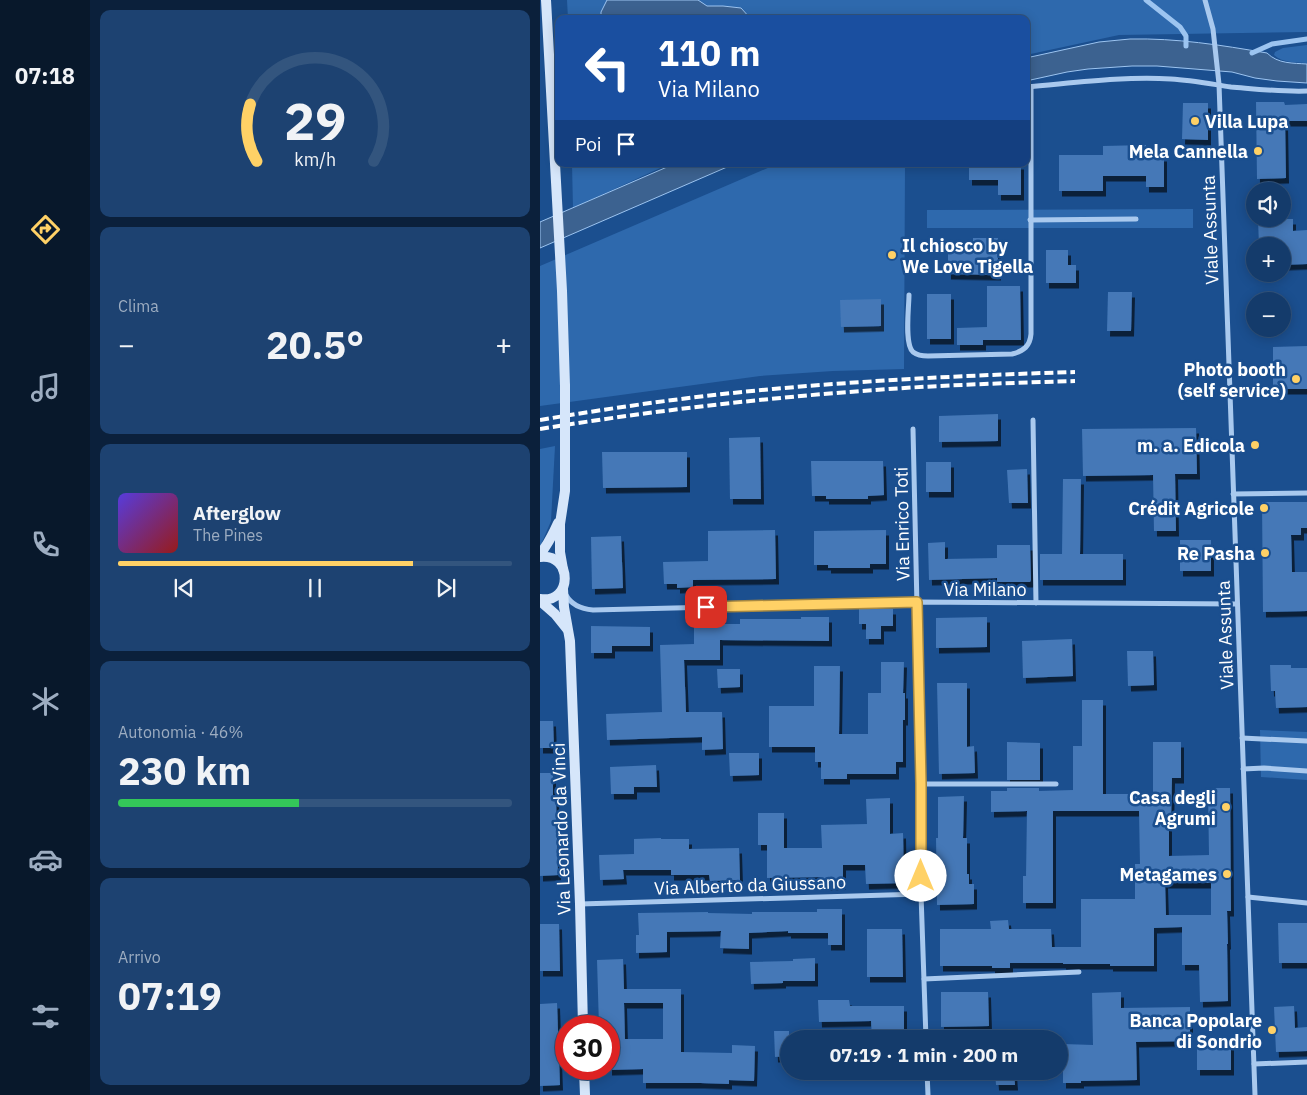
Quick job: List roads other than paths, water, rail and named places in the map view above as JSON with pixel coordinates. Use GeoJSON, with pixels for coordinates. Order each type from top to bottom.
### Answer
{"type":"FeatureCollection","features":[{"type":"Feature","properties":{"kind":"street"},"geometry":{"type":"LineString","coordinates":[[546,0],[555,162]]}},
{"type":"Feature","properties":{"kind":"street","name":"Viale Assunta"},"geometry":{"type":"LineString","coordinates":[[1205,0],[1213,29],[1219,84],[1255,1095]]}},
{"type":"Feature","properties":{"kind":"street"},"geometry":{"type":"LineString","coordinates":[[1030,87],[1070,82],[1171,79],[1292,92],[1307,91]]}},
{"type":"Feature","properties":{"kind":"street"},"geometry":{"type":"LineString","coordinates":[[555,167],[565,386],[566,460],[560,517],[560,552],[563,569]]}},
{"type":"Feature","properties":{"kind":"street"},"geometry":{"type":"LineString","coordinates":[[909,295],[908,343],[912,352],[928,356],[1007,354],[1025,349],[1030,341],[1031,334],[1029,167]]}},
{"type":"Feature","properties":{"kind":"street"},"geometry":{"type":"LineString","coordinates":[[1030,220],[1136,219]]}},
{"type":"Feature","properties":{"kind":"street"},"geometry":{"type":"LineString","coordinates":[[1033,420],[1036,603]]}},
{"type":"Feature","properties":{"kind":"street","name":"Via Enrico Toti"},"geometry":{"type":"LineString","coordinates":[[913,429],[921,784],[921,894],[926,1030]]}},
{"type":"Feature","properties":{"kind":"street"},"geometry":{"type":"LineString","coordinates":[[1234,494],[1307,493]]}},
{"type":"Feature","properties":{"kind":"street"},"geometry":{"type":"LineString","coordinates":[[560,517],[540,556],[556,560],[563,569]]}},
{"type":"Feature","properties":{"kind":"street","name":"Via Leonardo da Vinci"},"geometry":{"type":"LineString","coordinates":[[563,569],[566,578],[563,589],[564,607],[570,641],[583,1015]]}},
{"type":"Feature","properties":{"kind":"street"},"geometry":{"type":"LineString","coordinates":[[540,600],[551,598],[563,589]]}},
{"type":"Feature","properties":{"kind":"street","name":"Via Milano"},"geometry":{"type":"LineString","coordinates":[[563,589],[567,598],[584,610],[917,602],[1237,604]]}},
{"type":"Feature","properties":{"kind":"street"},"geometry":{"type":"LineString","coordinates":[[540,600],[568,630]]}},
{"type":"Feature","properties":{"kind":"street"},"geometry":{"type":"LineString","coordinates":[[1242,738],[1307,741]]}},
{"type":"Feature","properties":{"kind":"street"},"geometry":{"type":"LineString","coordinates":[[1243,769],[1307,770]]}},
{"type":"Feature","properties":{"kind":"street"},"geometry":{"type":"LineString","coordinates":[[921,784],[1056,784]]}},
{"type":"Feature","properties":{"kind":"street","name":"Via Alberto da Giussano"},"geometry":{"type":"LineString","coordinates":[[580,904],[921,894]]}},
{"type":"Feature","properties":{"kind":"street"},"geometry":{"type":"LineString","coordinates":[[1248,897],[1307,903]]}},
{"type":"Feature","properties":{"kind":"street"},"geometry":{"type":"LineString","coordinates":[[924,979],[1078,972]]}},
{"type":"Feature","properties":{"kind":"street"},"geometry":{"type":"LineString","coordinates":[[1254,1064],[1307,1062]]}},
{"type":"Feature","properties":{"kind":"street"},"geometry":{"type":"LineString","coordinates":[[584,1080],[585,1095]]}},
{"type":"Feature","properties":{"kind":"street"},"geometry":{"type":"LineString","coordinates":[[927,1080],[928,1095]]}},
{"type":"Feature","properties":{"kind":"waterway"},"geometry":{"type":"LineString","coordinates":[[1146,0],[1180,27],[1186,36],[1186,46]]}},
{"type":"Feature","properties":{"kind":"waterway"},"geometry":{"type":"LineString","coordinates":[[1252,53],[1272,44],[1307,39]]}},
{"type":"Feature","properties":{"kind":"railway"},"geometry":{"type":"LineString","coordinates":[[540,420],[656,402],[773,389],[924,378],[1075,372]]}},
{"type":"Feature","properties":{"kind":"railway"},"geometry":{"type":"LineString","coordinates":[[540,429],[665,411],[791,397],[925,387],[1075,381]]}},
{"type":"Feature","properties":{"kind":"place","name":"Villa Lupa"},"geometry":{"type":"Point","coordinates":[1195,121]}},
{"type":"Feature","properties":{"kind":"place","name":"Mela Cannella"},"geometry":{"type":"Point","coordinates":[1258,151]}},
{"type":"Feature","properties":{"kind":"place","name":"Il chiosco by We Love Tigella"},"geometry":{"type":"Point","coordinates":[892,255]}},
{"type":"Feature","properties":{"kind":"place","name":"Photo booth (self service)"},"geometry":{"type":"Point","coordinates":[1296,379]}},
{"type":"Feature","properties":{"kind":"place","name":"m. a. Edicola"},"geometry":{"type":"Point","coordinates":[1255,445]}},
{"type":"Feature","properties":{"kind":"place","name":"Crédit Agricole"},"geometry":{"type":"Point","coordinates":[1264,508]}},
{"type":"Feature","properties":{"kind":"place","name":"Re Pasha"},"geometry":{"type":"Point","coordinates":[1265,553]}},
{"type":"Feature","properties":{"kind":"place","name":"Casa degli Agrumi"},"geometry":{"type":"Point","coordinates":[1226,807]}},
{"type":"Feature","properties":{"kind":"place","name":"Metagames"},"geometry":{"type":"Point","coordinates":[1227,874]}},
{"type":"Feature","properties":{"kind":"place","name":"Banca Popolare di Sondrio"},"geometry":{"type":"Point","coordinates":[1272,1030]}}]}
